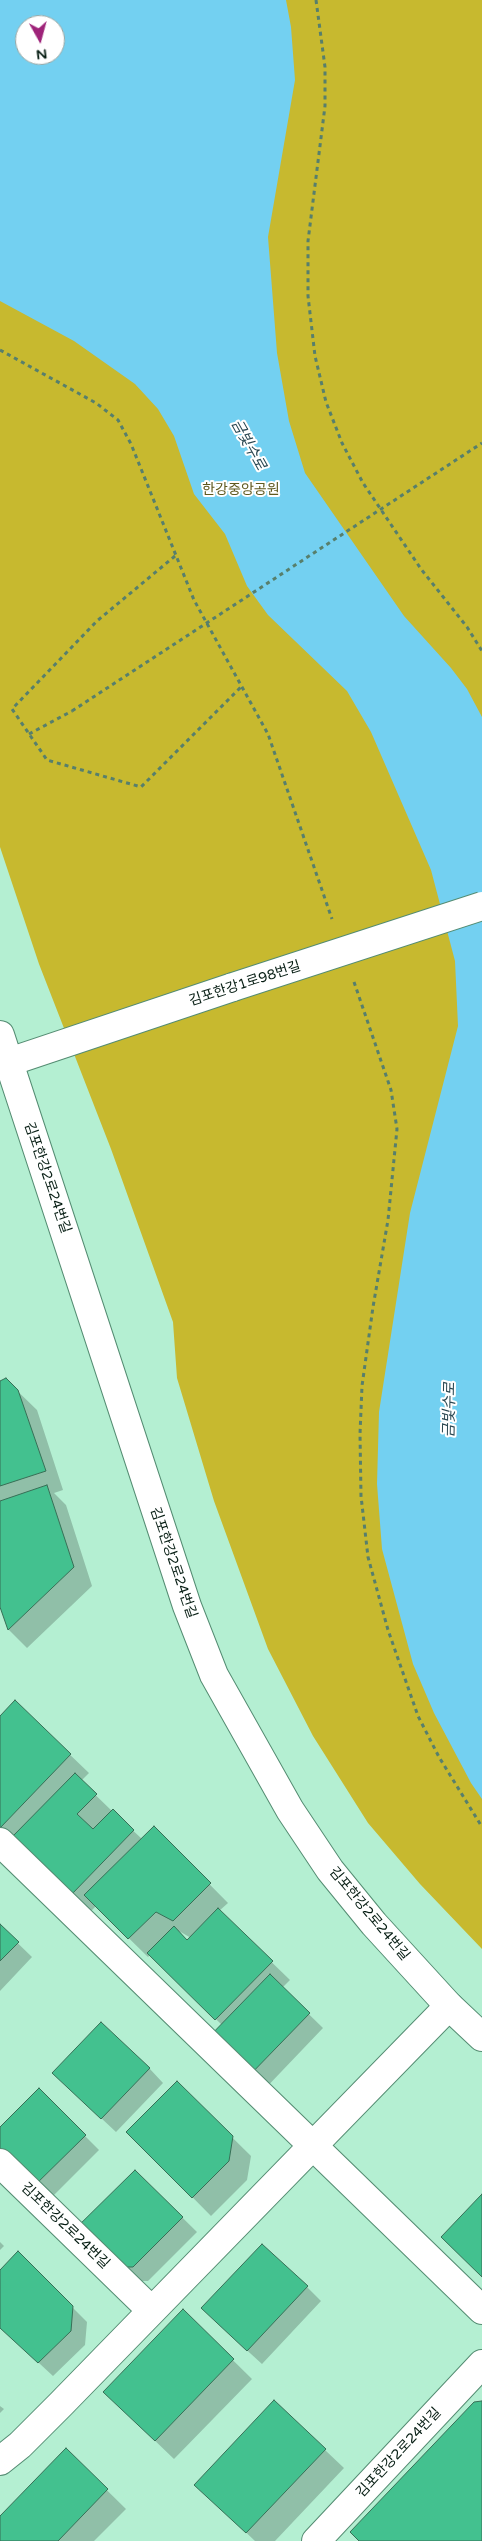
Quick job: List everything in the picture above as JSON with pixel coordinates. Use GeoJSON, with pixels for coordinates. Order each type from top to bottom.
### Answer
{"type":"FeatureCollection","features":[{"type":"Feature","properties":{"kind":"street","name":"김포한강1로98번길"},"geometry":{"type":"LineString","coordinates":[[3,1060],[482,906]]}},
{"type":"Feature","properties":{"kind":"street","name":"김포한강2로24번길"},"geometry":{"type":"LineString","coordinates":[[0,1035],[3,1060],[96,1323],[184,1598],[214,1675],[246,1736],[290,1810],[330,1870],[374,1924],[449,2006],[482,2037]]}},
{"type":"Feature","properties":{"kind":"street"},"geometry":{"type":"LineString","coordinates":[[0,1842],[482,2310]]}},
{"type":"Feature","properties":{"kind":"street"},"geometry":{"type":"LineString","coordinates":[[0,2461],[20,2445],[54,2411],[449,2006]]}},
{"type":"Feature","properties":{"kind":"street","name":"김포한강2로24번길"},"geometry":{"type":"LineString","coordinates":[[0,2163],[151,2310]]}},
{"type":"Feature","properties":{"kind":"street","name":"김포한강2로24번길"},"geometry":{"type":"LineString","coordinates":[[316,2541],[482,2364]]}},
{"type":"Feature","properties":{"kind":"path"},"geometry":{"type":"LineString","coordinates":[[316,0],[325,67],[325,99],[308,241],[308,296],[315,356],[326,402],[342,443],[363,483],[421,569],[467,626],[482,651]]}},
{"type":"Feature","properties":{"kind":"path"},"geometry":{"type":"LineString","coordinates":[[0,350],[80,394],[118,420],[131,444],[194,600],[268,734],[333,920]]}},
{"type":"Feature","properties":{"kind":"path"},"geometry":{"type":"LineString","coordinates":[[29,734],[72,711],[482,443]]}},
{"type":"Feature","properties":{"kind":"path"},"geometry":{"type":"LineString","coordinates":[[175,556],[97,621],[12,709],[48,760],[141,787],[242,686]]}},
{"type":"Feature","properties":{"kind":"path"},"geometry":{"type":"LineString","coordinates":[[352,977],[390,1090],[397,1129],[388,1220],[362,1386],[360,1434],[361,1496],[368,1557],[391,1638],[418,1716],[439,1757],[482,1827]]}},
{"type":"Feature","properties":{"kind":"green space","name":"한강중앙공원"},"geometry":{"type":"Polygon","coordinates":[[[0,0],[482,0],[482,1949],[420,1884],[368,1823],[313,1736],[268,1649],[214,1501],[177,1378],[173,1322],[111,1149],[39,964],[0,847],[0,0]]]}},
{"type":"Feature","properties":{"kind":"water","name":"금빛수로"},"geometry":{"type":"Polygon","coordinates":[[[0,0],[286,0],[291,27],[295,80],[268,237],[277,353],[289,421],[305,473],[404,616],[451,668],[467,689],[482,717],[482,1799],[471,1783],[434,1713],[413,1664],[382,1549],[377,1484],[379,1412],[410,1213],[458,1026],[455,961],[431,870],[371,732],[347,691],[268,615],[247,586],[225,534],[194,494],[174,436],[158,409],[135,384],[74,341],[0,301],[0,0]]]}},
{"type":"Feature","properties":{"kind":"building"},"geometry":{"type":"Polygon","coordinates":[[[6,1378],[18,1390],[46,1471],[0,1486],[0,1381],[6,1378]]]}},
{"type":"Feature","properties":{"kind":"building"},"geometry":{"type":"Polygon","coordinates":[[[47,1485],[74,1567],[8,1630],[0,1607],[0,1501],[47,1485]]]}},
{"type":"Feature","properties":{"kind":"building"},"geometry":{"type":"Polygon","coordinates":[[[15,1700],[71,1754],[0,1828],[0,1716],[15,1700]]]}},
{"type":"Feature","properties":{"kind":"building"},"geometry":{"type":"Polygon","coordinates":[[[75,1773],[97,1794],[77,1814],[93,1829],[113,1809],[134,1830],[71,1895],[12,1837],[75,1773]]]}},
{"type":"Feature","properties":{"kind":"building"},"geometry":{"type":"Polygon","coordinates":[[[154,1826],[211,1883],[173,1921],[156,1912],[128,1939],[84,1895],[154,1826]]]}},
{"type":"Feature","properties":{"kind":"building"},"geometry":{"type":"Polygon","coordinates":[[[218,1908],[273,1961],[215,2020],[147,1953],[174,1926],[187,1940],[218,1908]]]}},
{"type":"Feature","properties":{"kind":"building"},"geometry":{"type":"Polygon","coordinates":[[[0,1924],[19,1942],[0,1961],[0,1924]]]}},
{"type":"Feature","properties":{"kind":"building"},"geometry":{"type":"Polygon","coordinates":[[[270,1974],[310,2013],[245,2080],[205,2041],[270,1974]]]}},
{"type":"Feature","properties":{"kind":"building"},"geometry":{"type":"Polygon","coordinates":[[[101,2022],[150,2068],[101,2119],[52,2073],[101,2022]]]}},
{"type":"Feature","properties":{"kind":"building"},"geometry":{"type":"Polygon","coordinates":[[[177,2081],[233,2136],[229,2161],[192,2198],[126,2132],[177,2081]]]}},
{"type":"Feature","properties":{"kind":"building"},"geometry":{"type":"Polygon","coordinates":[[[39,2088],[86,2135],[30,2190],[0,2160],[0,2127],[39,2088]]]}},
{"type":"Feature","properties":{"kind":"building"},"geometry":{"type":"Polygon","coordinates":[[[135,2170],[183,2217],[133,2267],[103,2267],[70,2234],[135,2170]]]}},
{"type":"Feature","properties":{"kind":"building"},"geometry":{"type":"Polygon","coordinates":[[[482,2194],[482,2277],[441,2237],[482,2194]]]}},
{"type":"Feature","properties":{"kind":"building"},"geometry":{"type":"Polygon","coordinates":[[[262,2244],[308,2286],[247,2351],[201,2308],[262,2244]]]}},
{"type":"Feature","properties":{"kind":"building"},"geometry":{"type":"Polygon","coordinates":[[[18,2251],[73,2306],[71,2331],[38,2363],[0,2328],[0,2270],[18,2251]]]}},
{"type":"Feature","properties":{"kind":"building"},"geometry":{"type":"Polygon","coordinates":[[[183,2309],[234,2359],[155,2441],[103,2392],[183,2309]]]}},
{"type":"Feature","properties":{"kind":"building"},"geometry":{"type":"Polygon","coordinates":[[[274,2400],[326,2449],[246,2533],[194,2485],[274,2400]]]}},
{"type":"Feature","properties":{"kind":"building"},"geometry":{"type":"Polygon","coordinates":[[[482,2401],[482,2541],[359,2541],[350,2532],[474,2402],[482,2401]]]}},
{"type":"Feature","properties":{"kind":"building"},"geometry":{"type":"Polygon","coordinates":[[[66,2448],[108,2489],[58,2541],[0,2541],[0,2516],[66,2448]]]}}]}
